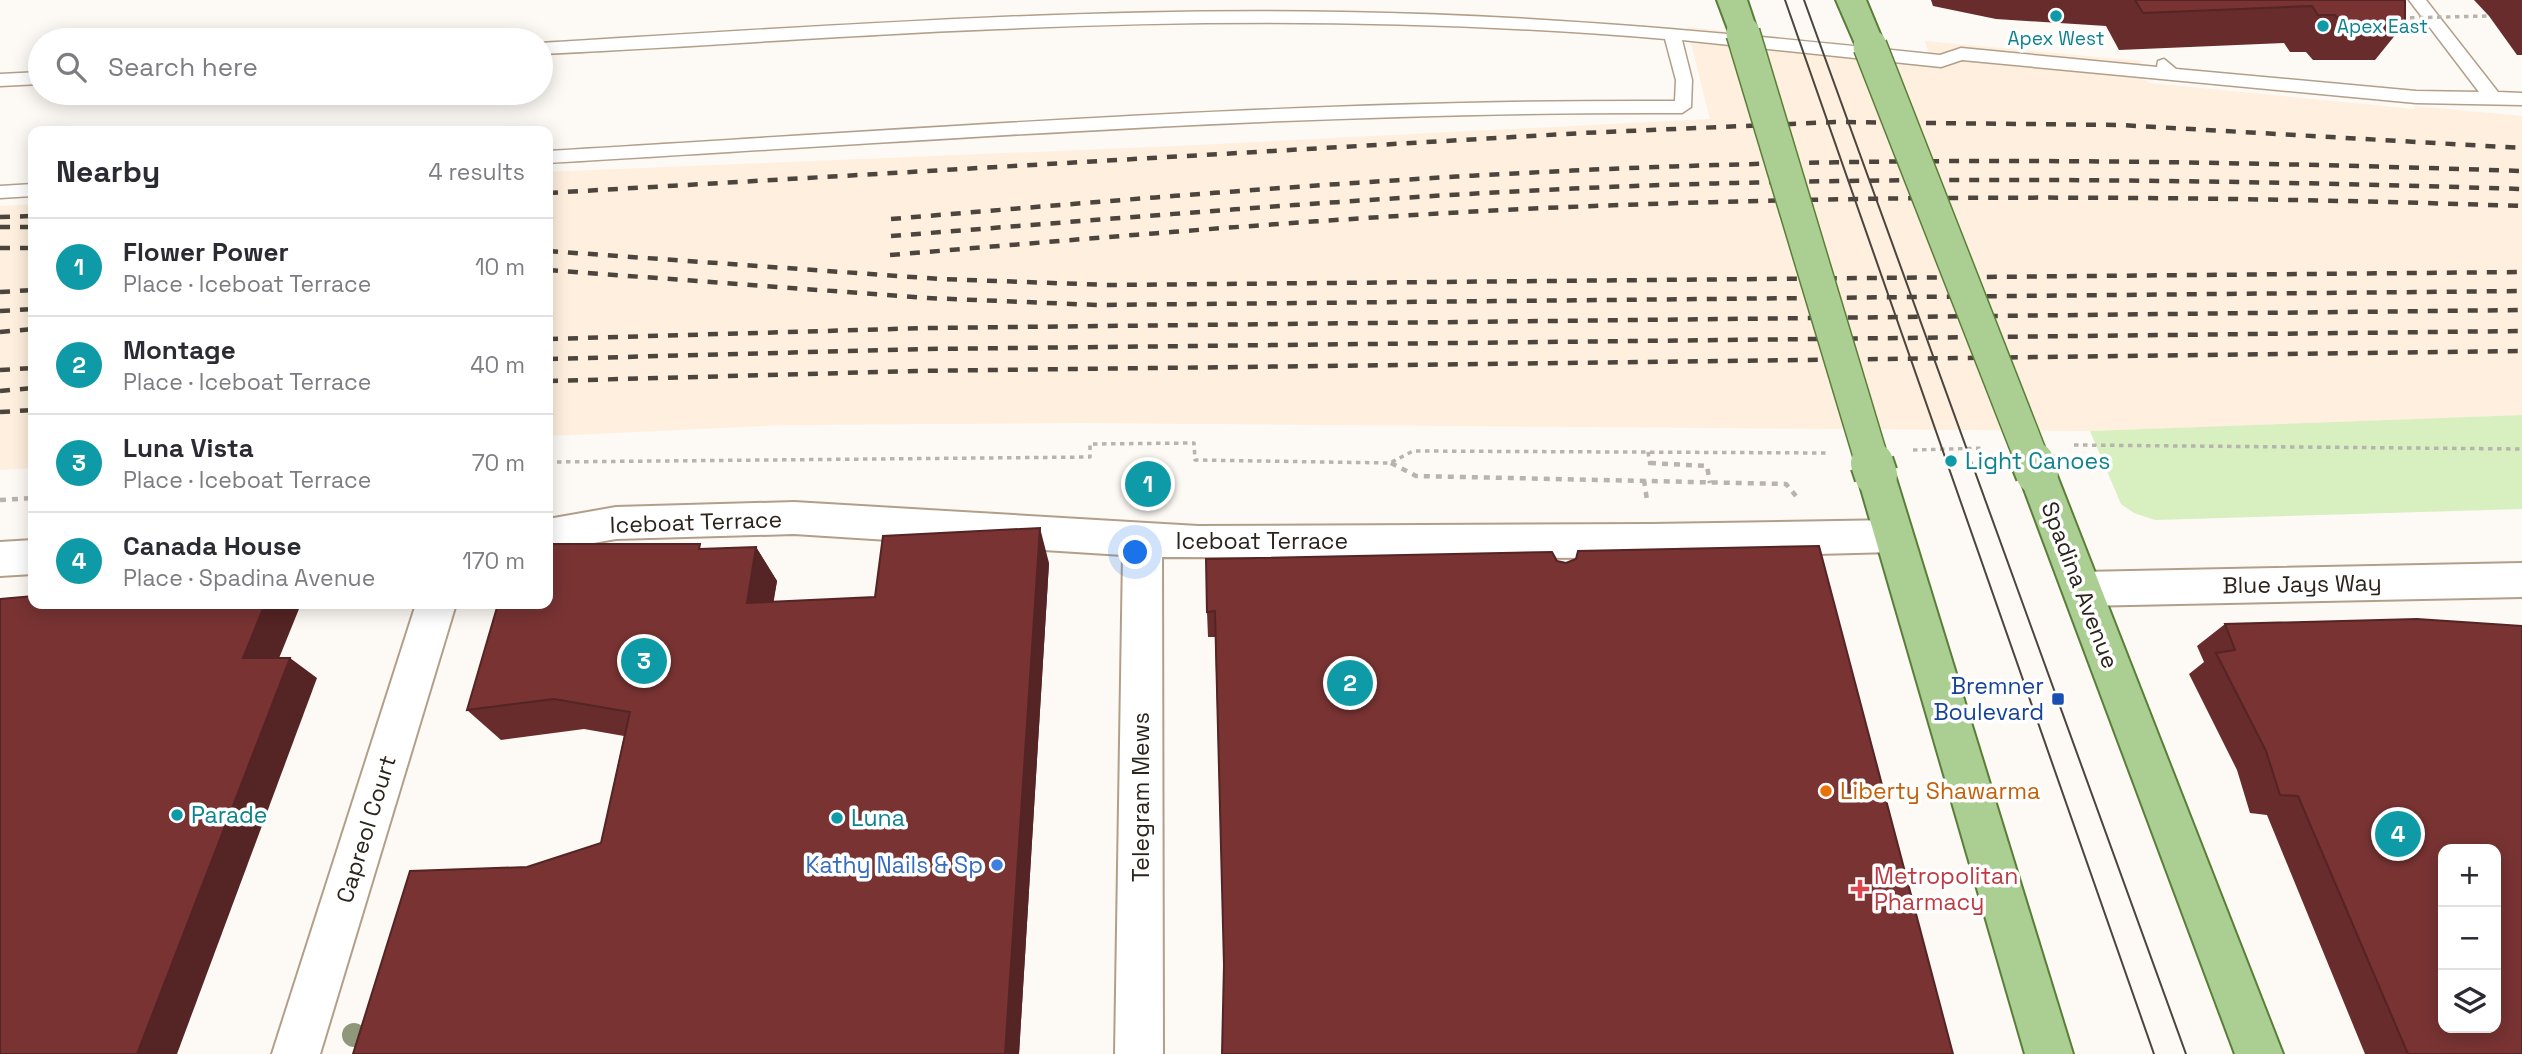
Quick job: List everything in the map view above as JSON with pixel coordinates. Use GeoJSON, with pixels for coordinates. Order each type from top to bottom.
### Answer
{"type":"FeatureCollection","features":[{"type":"Feature","properties":{"kind":"main road"},"geometry":{"type":"LineString","coordinates":[[1732,0],[1888,463],[1894,536],[2049,1054]]}},
{"type":"Feature","properties":{"kind":"main road","name":"Spadina Avenue"},"geometry":{"type":"LineString","coordinates":[[1851,0],[2051,460],[2082,589],[2259,1054]]}},
{"type":"Feature","properties":{"kind":"street","name":"Iceboat Terrace"},"geometry":{"type":"LineString","coordinates":[[553,534],[616,523],[794,517],[1198,542],[1553,554],[1829,535],[1894,536]]}},
{"type":"Feature","properties":{"kind":"street","name":"Telegram Mews"},"geometry":{"type":"LineString","coordinates":[[1139,1054],[1143,539]]}},
{"type":"Feature","properties":{"kind":"street"},"geometry":{"type":"LineString","coordinates":[[0,559],[28,557]]}},
{"type":"Feature","properties":{"kind":"street","name":"Blue Jays Way"},"geometry":{"type":"LineString","coordinates":[[2082,589],[2522,580]]}},
{"type":"Feature","properties":{"kind":"street","name":"Capreol Court"},"geometry":{"type":"LineString","coordinates":[[296,1054],[434,609]]}},
{"type":"Feature","properties":{"kind":"lane"},"geometry":{"type":"LineString","coordinates":[[2417,0],[2493,98]]}},
{"type":"Feature","properties":{"kind":"lane"},"geometry":{"type":"LineString","coordinates":[[553,48],[1059,19],[1456,20],[1672,34],[1941,61],[1961,54],[2167,68],[2416,97],[2522,99]]}},
{"type":"Feature","properties":{"kind":"lane"},"geometry":{"type":"LineString","coordinates":[[553,157],[1310,112],[1502,106],[1682,107],[1686,95],[1684,79],[1672,34]]}},
{"type":"Feature","properties":{"kind":"lane"},"geometry":{"type":"LineString","coordinates":[[0,80],[28,79]]}},
{"type":"Feature","properties":{"kind":"lane"},"geometry":{"type":"LineString","coordinates":[[0,192],[28,190]]}},
{"type":"Feature","properties":{"kind":"path"},"geometry":{"type":"LineString","coordinates":[[2398,18],[2489,16]]}},
{"type":"Feature","properties":{"kind":"path"},"geometry":{"type":"LineString","coordinates":[[553,462],[1090,457],[1090,444],[1194,443],[1195,460],[1390,463],[1416,476],[1786,484],[1829,535]]}},
{"type":"Feature","properties":{"kind":"path"},"geometry":{"type":"LineString","coordinates":[[1888,463],[1997,448]]}},
{"type":"Feature","properties":{"kind":"path"},"geometry":{"type":"LineString","coordinates":[[2051,460],[2522,449]]}},
{"type":"Feature","properties":{"kind":"path"},"geometry":{"type":"LineString","coordinates":[[1390,463],[1413,451],[1833,453]]}},
{"type":"Feature","properties":{"kind":"path"},"geometry":{"type":"LineString","coordinates":[[1648,452],[1650,465],[1707,466],[1710,483]]}},
{"type":"Feature","properties":{"kind":"path"},"geometry":{"type":"LineString","coordinates":[[0,500],[28,498]]}},
{"type":"Feature","properties":{"kind":"shaded area"},"geometry":{"type":"Polygon","coordinates":[[[1687,27],[1929,54],[1925,41],[2141,61],[2145,80],[2149,83],[2415,109],[2414,106],[2522,116],[2522,415],[2090,431],[1081,423],[785,425],[553,436],[553,172],[1177,146],[1710,119],[1687,27]]]}},
{"type":"Feature","properties":{"kind":"shaded area"},"geometry":{"type":"Polygon","coordinates":[[[28,204],[28,468],[0,470],[0,206],[28,204]]]}},
{"type":"Feature","properties":{"kind":"green space"},"geometry":{"type":"Polygon","coordinates":[[[2522,415],[2522,509],[2155,520],[2134,513],[2121,504],[2090,431],[2522,415]]]}},
{"type":"Feature","properties":{"kind":"building"},"geometry":{"type":"Polygon","coordinates":[[[2135,0],[2405,0],[2405,23],[2342,23],[2335,15],[2318,15],[2312,6],[2143,13],[2135,0]]]}},
{"type":"Feature","properties":{"kind":"building","name":"Luna"},"geometry":{"type":"Polygon","coordinates":[[[1040,528],[1005,1054],[353,1054],[410,871],[527,867],[601,843],[630,712],[554,699],[467,710],[497,609],[553,609],[553,544],[700,544],[699,549],[756,547],[747,603],[875,597],[883,536],[1040,528]]]}},
{"type":"Feature","properties":{"kind":"building"},"geometry":{"type":"Polygon","coordinates":[[[1819,546],[1953,1054],[1222,1054],[1224,965],[1215,611],[1207,612],[1206,559],[1552,552],[1557,561],[1566,563],[1576,559],[1578,551],[1819,546]]]}},
{"type":"Feature","properties":{"kind":"building","name":"Parade"},"geometry":{"type":"Polygon","coordinates":[[[28,596],[28,609],[263,609],[243,658],[290,658],[137,1054],[0,1054],[0,599],[28,596]]]}},
{"type":"Feature","properties":{"kind":"building"},"geometry":{"type":"Polygon","coordinates":[[[2417,619],[2522,626],[2522,1054],[2408,1054],[2298,796],[2280,795],[2266,751],[2216,653],[2235,650],[2225,624],[2417,619]]]}},
{"type":"Feature","properties":{"kind":"tram line"},"geometry":{"type":"LineString","coordinates":[[1785,0],[2154,1054]]}},
{"type":"Feature","properties":{"kind":"tram line"},"geometry":{"type":"LineString","coordinates":[[1804,0],[2186,1054]]}},
{"type":"Feature","properties":{"kind":"railway"},"geometry":{"type":"LineString","coordinates":[[553,193],[1583,133],[1835,122],[2120,125],[2522,148]]}},
{"type":"Feature","properties":{"kind":"railway"},"geometry":{"type":"LineString","coordinates":[[891,219],[1408,180],[1718,165],[1919,161],[2120,162],[2522,171]]}},
{"type":"Feature","properties":{"kind":"railway"},"geometry":{"type":"LineString","coordinates":[[891,236],[1372,200],[1661,185],[2092,180],[2522,189]]}},
{"type":"Feature","properties":{"kind":"railway"},"geometry":{"type":"LineString","coordinates":[[890,255],[1381,217],[1667,203],[1911,198],[2156,198],[2522,206]]}},
{"type":"Feature","properties":{"kind":"railway"},"geometry":{"type":"LineString","coordinates":[[0,217],[28,216]]}},
{"type":"Feature","properties":{"kind":"railway"},"geometry":{"type":"LineString","coordinates":[[0,227],[28,227]]}},
{"type":"Feature","properties":{"kind":"railway"},"geometry":{"type":"LineString","coordinates":[[0,248],[28,248]]}},
{"type":"Feature","properties":{"kind":"railway"},"geometry":{"type":"LineString","coordinates":[[553,251],[940,279],[1110,285],[2522,272]]}},
{"type":"Feature","properties":{"kind":"railway"},"geometry":{"type":"LineString","coordinates":[[553,270],[927,298],[1098,305],[2522,291]]}},
{"type":"Feature","properties":{"kind":"railway"},"geometry":{"type":"LineString","coordinates":[[0,292],[28,290]]}},
{"type":"Feature","properties":{"kind":"railway"},"geometry":{"type":"LineString","coordinates":[[0,311],[28,309]]}},
{"type":"Feature","properties":{"kind":"railway"},"geometry":{"type":"LineString","coordinates":[[553,339],[928,328],[2522,310]]}},
{"type":"Feature","properties":{"kind":"railway"},"geometry":{"type":"LineString","coordinates":[[0,332],[28,329]]}},
{"type":"Feature","properties":{"kind":"railway"},"geometry":{"type":"LineString","coordinates":[[553,359],[925,349],[2522,331]]}},
{"type":"Feature","properties":{"kind":"railway"},"geometry":{"type":"LineString","coordinates":[[553,381],[917,371],[2522,351]]}},
{"type":"Feature","properties":{"kind":"railway"},"geometry":{"type":"LineString","coordinates":[[0,370],[28,368]]}},
{"type":"Feature","properties":{"kind":"railway"},"geometry":{"type":"LineString","coordinates":[[0,391],[28,388]]}},
{"type":"Feature","properties":{"kind":"railway"},"geometry":{"type":"LineString","coordinates":[[0,412],[28,410]]}},
{"type":"Feature","properties":{"kind":"place","name":"Apex West"},"geometry":{"type":"Point","coordinates":[2056,16]}},
{"type":"Feature","properties":{"kind":"place","name":"Apex East"},"geometry":{"type":"Point","coordinates":[2323,26]}},
{"type":"Feature","properties":{"kind":"place","name":"Light Canoes"},"geometry":{"type":"Point","coordinates":[1951,461]}},
{"type":"Feature","properties":{"kind":"place","name":"Flower Power"},"geometry":{"type":"Point","coordinates":[1148,484]}},
{"type":"Feature","properties":{"kind":"place","name":"Luna Vista"},"geometry":{"type":"Point","coordinates":[644,661]}},
{"type":"Feature","properties":{"kind":"place","name":"Montage"},"geometry":{"type":"Point","coordinates":[1350,683]}},
{"type":"Feature","properties":{"kind":"place","name":"Bremner Boulevard"},"geometry":{"type":"Point","coordinates":[2058,699]}},
{"type":"Feature","properties":{"kind":"place","name":"Liberty Shawarma"},"geometry":{"type":"Point","coordinates":[1826,791]}},
{"type":"Feature","properties":{"kind":"place","name":"Parade"},"geometry":{"type":"Point","coordinates":[177,815]}},
{"type":"Feature","properties":{"kind":"place","name":"Luna"},"geometry":{"type":"Point","coordinates":[837,818]}},
{"type":"Feature","properties":{"kind":"place","name":"Canada House"},"geometry":{"type":"Point","coordinates":[2398,834]}},
{"type":"Feature","properties":{"kind":"place","name":"Kathy Nails & Sp"},"geometry":{"type":"Point","coordinates":[997,865]}},
{"type":"Feature","properties":{"kind":"place","name":"Metropolitan Pharmacy"},"geometry":{"type":"Point","coordinates":[1860,889]}}]}
